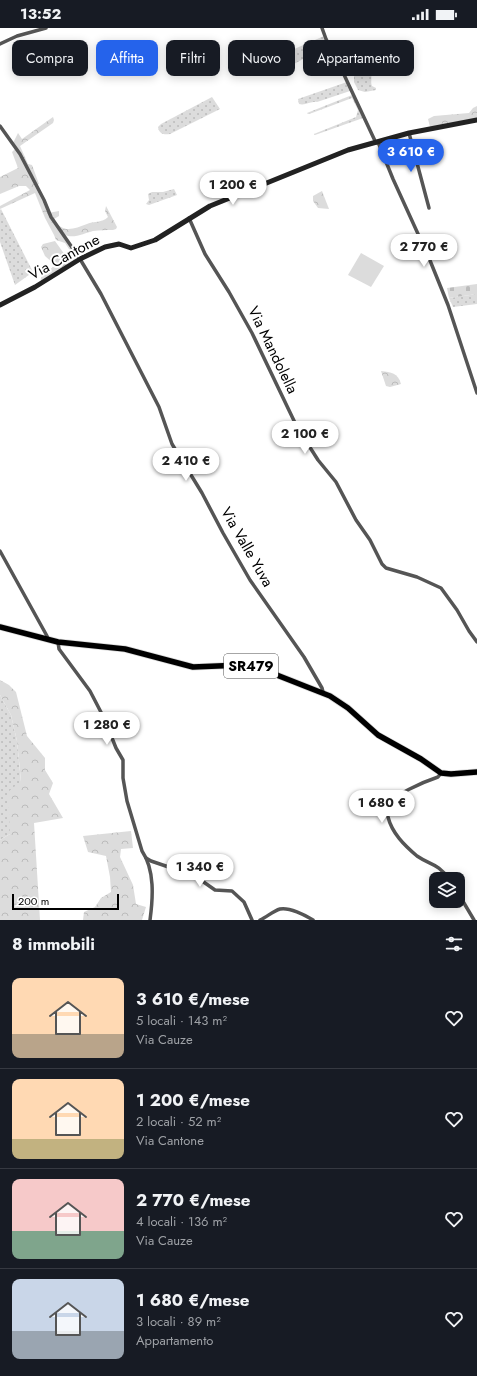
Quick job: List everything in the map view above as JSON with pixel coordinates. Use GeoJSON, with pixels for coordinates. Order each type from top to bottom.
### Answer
{"type":"FeatureCollection","features":[{"type":"Feature","properties":{"kind":"main road","name":"Via Cantone"},"geometry":{"type":"LineString","coordinates":[[0,305],[35,287],[80,259],[110,245],[119,244],[131,248],[146,244],[210,206],[348,150],[409,133],[477,120]]}},
{"type":"Feature","properties":{"kind":"main road","name":"SR479"},"geometry":{"type":"LineString","coordinates":[[0,627],[58,642],[125,649],[193,667],[254,666],[323,692],[344,706],[378,735],[441,773]]}},
{"type":"Feature","properties":{"kind":"main road"},"geometry":{"type":"LineString","coordinates":[[441,773],[451,774],[477,772]]}},
{"type":"Feature","properties":{"kind":"street"},"geometry":{"type":"LineString","coordinates":[[0,44],[17,36],[46,28]]}},
{"type":"Feature","properties":{"kind":"street"},"geometry":{"type":"LineString","coordinates":[[322,28],[377,142],[429,258],[448,305],[477,393]]}},
{"type":"Feature","properties":{"kind":"street","name":"Via Valle Yuva"},"geometry":{"type":"LineString","coordinates":[[0,126],[20,154],[44,200],[51,217],[80,259],[101,294],[155,400],[172,444],[202,493],[250,580],[304,657],[323,692]]}},
{"type":"Feature","properties":{"kind":"street"},"geometry":{"type":"LineString","coordinates":[[409,133],[429,208]]}},
{"type":"Feature","properties":{"kind":"street","name":"Via Mandolella"},"geometry":{"type":"LineString","coordinates":[[189,218],[205,254],[252,333],[297,427],[318,460],[336,482],[356,520],[370,540],[382,564],[386,568],[417,577],[441,588],[477,642]]}},
{"type":"Feature","properties":{"kind":"street"},"geometry":{"type":"LineString","coordinates":[[0,551],[48,639]]}},
{"type":"Feature","properties":{"kind":"street"},"geometry":{"type":"LineString","coordinates":[[58,642],[59,649],[90,691],[109,727],[116,748],[123,760],[122,778],[126,801],[138,834],[142,851],[146,858],[151,879],[152,891],[150,920]]}},
{"type":"Feature","properties":{"kind":"street"},"geometry":{"type":"LineString","coordinates":[[441,773],[438,776],[400,794],[388,805],[386,810],[390,825],[399,839],[418,856],[443,872]]}},
{"type":"Feature","properties":{"kind":"street"},"geometry":{"type":"LineString","coordinates":[[146,858],[195,876],[215,890],[232,890],[244,902],[252,920]]}},
{"type":"Feature","properties":{"kind":"street"},"geometry":{"type":"LineString","coordinates":[[465,905],[474,920]]}},
{"type":"Feature","properties":{"kind":"street"},"geometry":{"type":"LineString","coordinates":[[260,920],[274,912],[284,909],[313,920]]}},
{"type":"Feature","properties":{"kind":"green space"},"geometry":{"type":"Polygon","coordinates":[[[324,36],[326,40],[315,40],[324,36]]]}},
{"type":"Feature","properties":{"kind":"green space"},"geometry":{"type":"Polygon","coordinates":[[[303,45],[303,59],[295,63],[295,49],[303,45]]]}},
{"type":"Feature","properties":{"kind":"green space"},"geometry":{"type":"Polygon","coordinates":[[[354,76],[371,76],[372,86],[376,88],[376,90],[365,92],[358,90],[354,82],[354,76]]]}},
{"type":"Feature","properties":{"kind":"green space"},"geometry":{"type":"Polygon","coordinates":[[[347,82],[350,91],[317,102],[299,104],[298,99],[347,82]]]}},
{"type":"Feature","properties":{"kind":"green space"},"geometry":{"type":"Polygon","coordinates":[[[352,95],[363,118],[315,135],[314,134],[356,117],[358,110],[352,98],[312,113],[307,113],[352,95]]]}},
{"type":"Feature","properties":{"kind":"green space"},"geometry":{"type":"Polygon","coordinates":[[[212,97],[220,109],[170,134],[164,134],[159,131],[158,127],[161,124],[212,97]]]}},
{"type":"Feature","properties":{"kind":"green space"},"geometry":{"type":"Polygon","coordinates":[[[477,106],[477,118],[430,127],[428,119],[434,116],[469,113],[477,106]]]}},
{"type":"Feature","properties":{"kind":"green space"},"geometry":{"type":"Polygon","coordinates":[[[53,117],[53,123],[20,146],[28,164],[32,165],[39,184],[35,186],[48,213],[59,211],[59,216],[54,219],[57,224],[61,227],[73,229],[106,219],[108,217],[105,211],[106,206],[117,227],[113,230],[93,231],[76,236],[65,235],[78,259],[41,282],[42,276],[53,267],[54,264],[45,256],[41,247],[43,244],[55,241],[69,259],[73,255],[65,243],[56,240],[35,193],[0,209],[0,206],[30,190],[26,186],[19,186],[0,194],[0,177],[18,168],[12,152],[15,149],[12,145],[18,133],[22,139],[53,117]]]}},
{"type":"Feature","properties":{"kind":"green space"},"geometry":{"type":"Polygon","coordinates":[[[174,189],[177,195],[149,205],[146,204],[149,200],[148,194],[152,192],[163,192],[174,189]]]}},
{"type":"Feature","properties":{"kind":"green space"},"geometry":{"type":"Polygon","coordinates":[[[322,191],[329,209],[318,208],[313,201],[313,196],[322,191]]]}},
{"type":"Feature","properties":{"kind":"green space"},"geometry":{"type":"Polygon","coordinates":[[[1,209],[33,272],[15,285],[0,242],[1,209]]]}},
{"type":"Feature","properties":{"kind":"green space"},"geometry":{"type":"Polygon","coordinates":[[[361,253],[384,266],[371,287],[348,275],[361,253]]]}},
{"type":"Feature","properties":{"kind":"green space"},"geometry":{"type":"Polygon","coordinates":[[[477,284],[477,294],[449,298],[447,288],[477,284]]]}},
{"type":"Feature","properties":{"kind":"green space"},"geometry":{"type":"Polygon","coordinates":[[[477,294],[477,304],[453,307],[449,298],[477,294]]]}},
{"type":"Feature","properties":{"kind":"green space"},"geometry":{"type":"Polygon","coordinates":[[[381,371],[396,375],[401,384],[390,387],[386,386],[381,371]]]}},
{"type":"Feature","properties":{"kind":"green space"},"geometry":{"type":"Polygon","coordinates":[[[0,680],[9,685],[16,692],[27,736],[45,758],[45,770],[53,783],[49,794],[63,818],[34,823],[40,920],[0,920],[0,840],[10,834],[8,792],[21,781],[17,741],[11,715],[0,695],[0,680]]]}},
{"type":"Feature","properties":{"kind":"green space"},"geometry":{"type":"Polygon","coordinates":[[[0,695],[11,715],[17,741],[21,782],[10,834],[0,840],[0,695]]]}},
{"type":"Feature","properties":{"kind":"green space"},"geometry":{"type":"Polygon","coordinates":[[[131,831],[133,848],[121,849],[120,857],[133,885],[136,904],[146,907],[142,920],[83,920],[84,912],[95,907],[101,898],[111,892],[106,856],[88,852],[83,836],[131,831]]]}}]}
